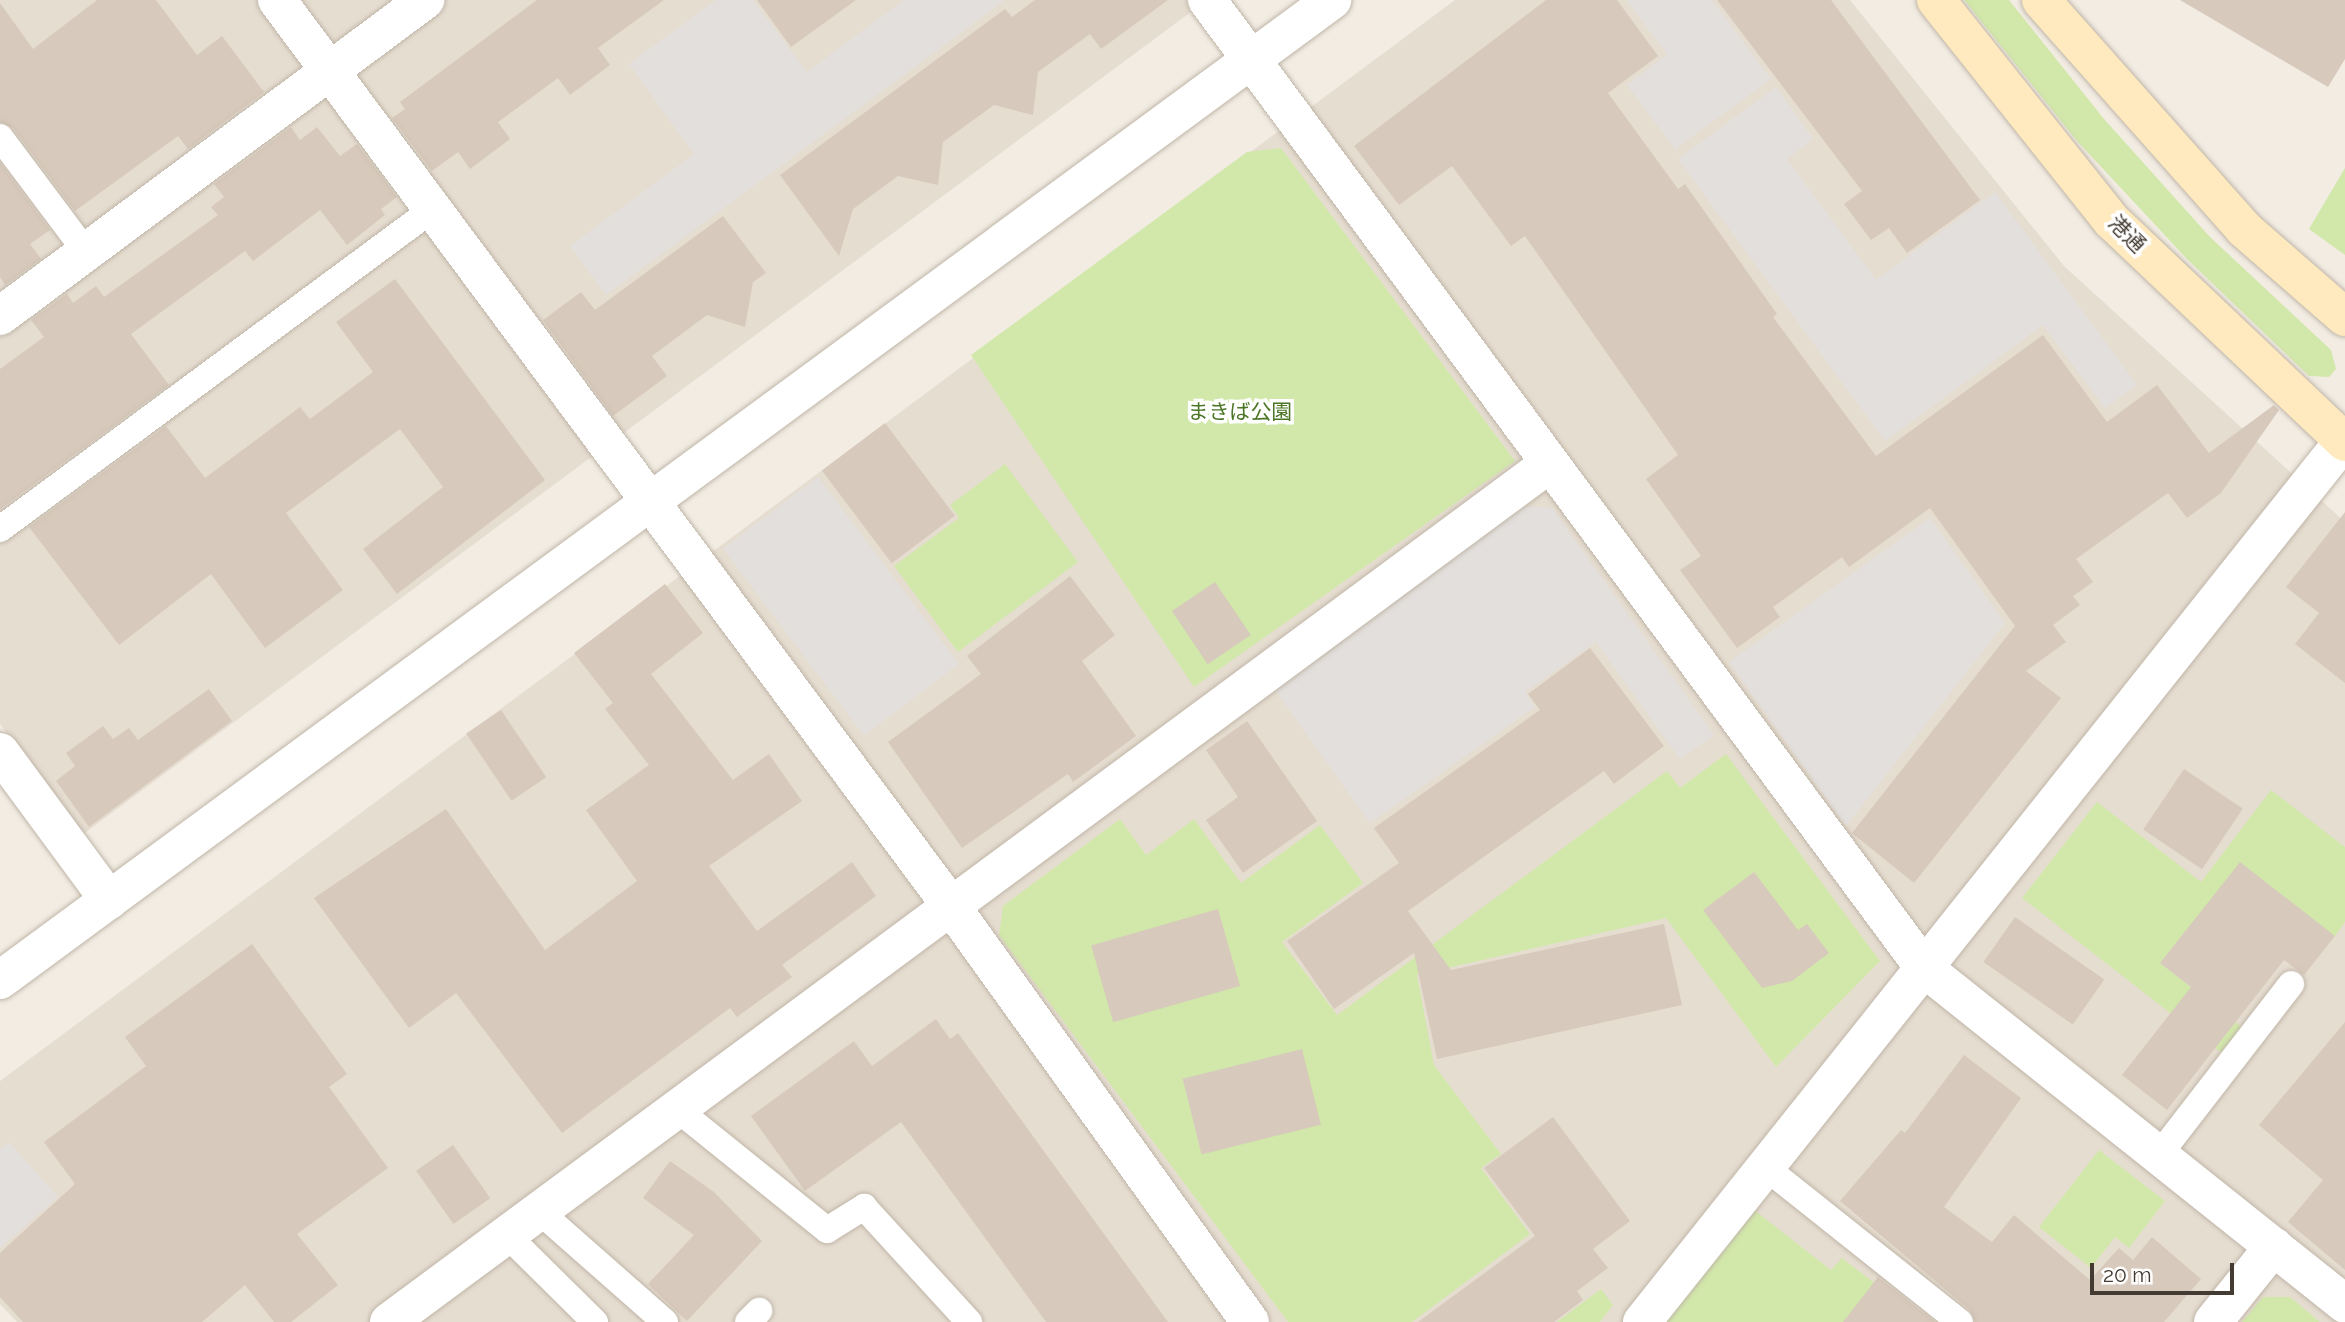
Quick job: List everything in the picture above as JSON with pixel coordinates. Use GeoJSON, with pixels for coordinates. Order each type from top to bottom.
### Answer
{"type":"FeatureCollection","features":[{"type":"Feature","properties":{"kind":"street"},"geometry":{"type":"LineString","coordinates":[[277,0],[951,906],[1250,1322]]}},
{"type":"Feature","properties":{"kind":"street"},"geometry":{"type":"LineString","coordinates":[[0,316],[425,0]]}},
{"type":"Feature","properties":{"kind":"street"},"geometry":{"type":"LineString","coordinates":[[1207,0],[1924,968],[2345,1304]]}},
{"type":"Feature","properties":{"kind":"street"},"geometry":{"type":"LineString","coordinates":[[0,980],[1332,0]]}},
{"type":"Feature","properties":{"kind":"street","name":"港通"},"geometry":{"type":"LineString","coordinates":[[1936,0],[2112,221],[2345,441]]}},
{"type":"Feature","properties":{"kind":"street"},"geometry":{"type":"LineString","coordinates":[[2041,0],[2244,229],[2345,317]]}},
{"type":"Feature","properties":{"kind":"street"},"geometry":{"type":"LineString","coordinates":[[1642,1322],[2345,441]]}},
{"type":"Feature","properties":{"kind":"street"},"geometry":{"type":"LineString","coordinates":[[388,1322],[1549,464]]}},
{"type":"Feature","properties":{"kind":"street"},"geometry":{"type":"LineString","coordinates":[[0,752],[109,900]]}},
{"type":"Feature","properties":{"kind":"street"},"geometry":{"type":"LineString","coordinates":[[2213,1322],[2274,1246]]}},
{"type":"Feature","properties":{"kind":"lane"},"geometry":{"type":"LineString","coordinates":[[0,137],[86,252]]}},
{"type":"Feature","properties":{"kind":"lane"},"geometry":{"type":"LineString","coordinates":[[0,529],[433,209]]}},
{"type":"Feature","properties":{"kind":"lane"},"geometry":{"type":"LineString","coordinates":[[2159,1155],[2291,984]]}},
{"type":"Feature","properties":{"kind":"lane"},"geometry":{"type":"LineString","coordinates":[[677,1109],[827,1230],[864,1207],[969,1322]]}},
{"type":"Feature","properties":{"kind":"lane"},"geometry":{"type":"LineString","coordinates":[[1765,1167],[1959,1322]]}},
{"type":"Feature","properties":{"kind":"lane"},"geometry":{"type":"LineString","coordinates":[[539,1211],[665,1322]]}},
{"type":"Feature","properties":{"kind":"lane"},"geometry":{"type":"LineString","coordinates":[[506,1235],[595,1322]]}},
{"type":"Feature","properties":{"kind":"shaded area"},"geometry":{"type":"Polygon","coordinates":[[[0,0],[1207,0],[82,835],[0,724],[0,0]]]}},
{"type":"Feature","properties":{"kind":"shaded area"},"geometry":{"type":"Polygon","coordinates":[[[716,0],[753,0],[807,72],[904,0],[1005,0],[606,295],[570,246],[694,154],[629,64],[716,0]]]}},
{"type":"Feature","properties":{"kind":"shaded area"},"geometry":{"type":"Polygon","coordinates":[[[1455,0],[1850,0],[2064,266],[2345,522],[2345,1322],[17,1322],[0,1304],[0,1081],[1455,0]]]}},
{"type":"Feature","properties":{"kind":"shaded area"},"geometry":{"type":"Polygon","coordinates":[[[1626,0],[1712,0],[1771,79],[1675,149],[1627,85],[1667,54],[1626,0]]]}},
{"type":"Feature","properties":{"kind":"shaded area"},"geometry":{"type":"Polygon","coordinates":[[[1776,87],[1813,139],[1787,159],[1876,280],[1995,192],[2137,385],[2105,408],[2043,325],[1885,441],[1678,159],[1776,87]]]}},
{"type":"Feature","properties":{"kind":"shaded area"},"geometry":{"type":"Polygon","coordinates":[[[818,477],[959,664],[864,735],[723,549],[818,477]]]}},
{"type":"Feature","properties":{"kind":"shaded area"},"geometry":{"type":"Polygon","coordinates":[[[1521,506],[1552,508],[1714,735],[1680,759],[1596,642],[1525,692],[1535,707],[1370,823],[1270,683],[1521,506]]]}},
{"type":"Feature","properties":{"kind":"shaded area"},"geometry":{"type":"Polygon","coordinates":[[[1930,518],[2005,623],[1846,826],[1729,662],[1930,518]]]}},
{"type":"Feature","properties":{"kind":"shaded area"},"geometry":{"type":"Polygon","coordinates":[[[9,1142],[58,1197],[0,1248],[0,1150],[9,1142]]]}},
{"type":"Feature","properties":{"kind":"green space"},"geometry":{"type":"Polygon","coordinates":[[[1964,0],[2009,0],[2104,119],[2210,237],[2331,350],[2336,369],[2329,377],[2309,376],[2187,259],[2077,141],[1964,0]]]}},
{"type":"Feature","properties":{"kind":"green space","name":"まきば公園"},"geometry":{"type":"Polygon","coordinates":[[[1281,148],[1515,461],[1194,687],[971,355],[1247,152],[1281,148]]]}},
{"type":"Feature","properties":{"kind":"green space"},"geometry":{"type":"Polygon","coordinates":[[[2345,168],[2345,255],[2309,229],[2345,168]]]}},
{"type":"Feature","properties":{"kind":"green space"},"geometry":{"type":"Polygon","coordinates":[[[1005,464],[1078,562],[958,652],[894,566],[959,518],[950,505],[1005,464]]]}},
{"type":"Feature","properties":{"kind":"green space"},"geometry":{"type":"Polygon","coordinates":[[[1726,754],[1880,961],[1776,1067],[1666,918],[1417,975],[1434,1065],[1501,1154],[1481,1168],[1530,1234],[1412,1322],[1288,1322],[999,935],[1003,906],[1120,819],[1146,855],[1194,819],[1241,883],[1320,825],[1363,883],[1282,942],[1337,1015],[1667,771],[1680,788],[1726,754]]]}},
{"type":"Feature","properties":{"kind":"green space"},"geometry":{"type":"Polygon","coordinates":[[[2271,790],[2345,847],[2345,922],[2335,936],[2201,912],[2160,963],[2243,1028],[2223,1054],[2022,898],[2097,802],[2201,882],[2271,790]]]}},
{"type":"Feature","properties":{"kind":"green space"},"geometry":{"type":"Polygon","coordinates":[[[2099,1150],[2165,1201],[2129,1248],[2115,1237],[2091,1268],[2039,1227],[2099,1150]]]}},
{"type":"Feature","properties":{"kind":"green space"},"geometry":{"type":"Polygon","coordinates":[[[1754,1210],[1831,1270],[1842,1258],[1925,1322],[1666,1322],[1754,1210]]]}},
{"type":"Feature","properties":{"kind":"green space"},"geometry":{"type":"Polygon","coordinates":[[[1601,1289],[1613,1305],[1600,1322],[1557,1322],[1601,1289]]]}},
{"type":"Feature","properties":{"kind":"green space"},"geometry":{"type":"Polygon","coordinates":[[[2263,1297],[2290,1297],[2320,1322],[2242,1322],[2263,1297]]]}},
{"type":"Feature","properties":{"kind":"building"},"geometry":{"type":"Polygon","coordinates":[[[97,0],[156,0],[197,55],[222,36],[264,92],[188,149],[178,136],[75,211],[13,128],[0,122],[0,3],[33,49],[97,0]]]}},
{"type":"Feature","properties":{"kind":"building"},"geometry":{"type":"Polygon","coordinates":[[[537,0],[664,0],[598,48],[610,65],[570,95],[558,78],[498,122],[510,139],[470,169],[458,152],[432,171],[392,118],[405,109],[400,102],[537,0]]]}},
{"type":"Feature","properties":{"kind":"building"},"geometry":{"type":"Polygon","coordinates":[[[757,0],[856,0],[791,47],[757,0]]]}},
{"type":"Feature","properties":{"kind":"building"},"geometry":{"type":"Polygon","coordinates":[[[1035,0],[1168,0],[1101,49],[1090,34],[1038,72],[1033,115],[994,105],[943,142],[938,185],[898,176],[853,209],[839,256],[780,175],[1005,9],[1012,17],[1035,0]]]}},
{"type":"Feature","properties":{"kind":"building"},"geometry":{"type":"Polygon","coordinates":[[[1546,0],[1617,0],[1658,56],[1608,93],[1678,189],[1685,184],[1777,314],[1773,317],[1876,456],[2043,335],[2107,422],[2157,385],[2209,453],[2274,405],[2279,410],[2221,493],[2187,518],[2168,493],[2076,559],[2093,582],[2073,596],[2080,605],[2053,625],[2066,642],[2026,671],[2061,698],[1914,883],[1852,833],[2015,626],[1930,508],[1849,567],[1842,557],[1773,607],[1780,617],[1737,648],[1680,570],[1701,556],[1646,479],[1678,455],[1525,236],[1511,246],[1452,166],[1399,205],[1354,146],[1546,0]]]}},
{"type":"Feature","properties":{"kind":"building"},"geometry":{"type":"Polygon","coordinates":[[[1717,0],[1831,0],[1980,200],[1907,253],[1889,228],[1871,240],[1844,204],[1862,191],[1717,0]]]}},
{"type":"Feature","properties":{"kind":"building"},"geometry":{"type":"Polygon","coordinates":[[[2180,0],[2345,0],[2345,59],[2328,87],[2180,0]]]}},
{"type":"Feature","properties":{"kind":"building"},"geometry":{"type":"Polygon","coordinates":[[[291,127],[300,140],[317,127],[340,156],[357,144],[397,197],[381,209],[385,215],[347,245],[320,210],[253,261],[245,251],[131,334],[169,385],[0,509],[0,369],[44,337],[31,320],[67,294],[73,303],[96,286],[104,297],[218,215],[211,207],[224,197],[214,184],[291,127]]]}},
{"type":"Feature","properties":{"kind":"building"},"geometry":{"type":"Polygon","coordinates":[[[0,163],[50,230],[30,244],[41,259],[5,285],[0,277],[0,163]]]}},
{"type":"Feature","properties":{"kind":"building"},"geometry":{"type":"Polygon","coordinates":[[[723,216],[766,273],[753,282],[745,327],[707,315],[652,356],[667,376],[613,416],[543,320],[581,292],[595,310],[723,216]]]}},
{"type":"Feature","properties":{"kind":"building"},"geometry":{"type":"Polygon","coordinates":[[[395,279],[545,480],[397,594],[363,549],[443,487],[400,429],[286,513],[343,590],[265,648],[211,574],[119,645],[29,527],[166,426],[205,478],[300,407],[310,419],[373,372],[336,322],[395,279]]]}},
{"type":"Feature","properties":{"kind":"building"},"geometry":{"type":"Polygon","coordinates":[[[885,423],[955,516],[892,563],[822,471],[885,423]]]}},
{"type":"Feature","properties":{"kind":"building"},"geometry":{"type":"Polygon","coordinates":[[[2345,512],[2345,683],[2295,644],[2319,613],[2286,587],[2345,512]]]}},
{"type":"Feature","properties":{"kind":"building"},"geometry":{"type":"Polygon","coordinates":[[[1070,576],[1115,635],[1082,661],[1136,736],[1073,782],[1068,774],[962,848],[888,742],[981,674],[967,656],[1070,576]]]}},
{"type":"Feature","properties":{"kind":"building"},"geometry":{"type":"Polygon","coordinates":[[[1215,582],[1251,635],[1208,664],[1172,611],[1215,582]]]}},
{"type":"Feature","properties":{"kind":"building"},"geometry":{"type":"Polygon","coordinates":[[[665,584],[703,633],[651,674],[733,780],[769,754],[802,801],[709,866],[757,931],[852,862],[876,896],[782,965],[792,977],[737,1017],[730,1008],[562,1133],[456,993],[409,1028],[314,898],[446,809],[545,950],[637,881],[586,810],[649,765],[605,709],[613,703],[574,653],[665,584]]]}},
{"type":"Feature","properties":{"kind":"building"},"geometry":{"type":"Polygon","coordinates":[[[1590,648],[1664,746],[1614,784],[1604,771],[1408,911],[1451,970],[1664,924],[1682,1005],[1437,1059],[1414,953],[1334,1009],[1287,941],[1399,863],[1374,828],[1540,710],[1528,694],[1590,648]]]}},
{"type":"Feature","properties":{"kind":"building"},"geometry":{"type":"Polygon","coordinates":[[[209,689],[232,721],[89,827],[56,781],[75,766],[66,753],[103,726],[113,739],[129,728],[138,740],[209,689]]]}},
{"type":"Feature","properties":{"kind":"building"},"geometry":{"type":"Polygon","coordinates":[[[501,710],[546,777],[511,801],[466,733],[501,710]]]}},
{"type":"Feature","properties":{"kind":"building"},"geometry":{"type":"Polygon","coordinates":[[[1247,721],[1317,821],[1243,873],[1206,820],[1238,797],[1206,750],[1247,721]]]}},
{"type":"Feature","properties":{"kind":"building"},"geometry":{"type":"Polygon","coordinates":[[[2184,769],[2243,809],[2202,869],[2143,830],[2184,769]]]}},
{"type":"Feature","properties":{"kind":"building"},"geometry":{"type":"Polygon","coordinates":[[[2240,862],[2335,936],[2304,975],[2284,960],[2167,1110],[2122,1075],[2191,987],[2160,963],[2240,862]]]}},
{"type":"Feature","properties":{"kind":"building"},"geometry":{"type":"Polygon","coordinates":[[[1754,872],[1798,930],[1807,924],[1829,953],[1792,981],[1762,988],[1703,910],[1754,872]]]}},
{"type":"Feature","properties":{"kind":"building"},"geometry":{"type":"Polygon","coordinates":[[[1218,909],[1240,986],[1113,1022],[1091,945],[1218,909]]]}},
{"type":"Feature","properties":{"kind":"building"},"geometry":{"type":"Polygon","coordinates":[[[2015,917],[2104,980],[2073,1025],[1983,962],[2015,917]]]}},
{"type":"Feature","properties":{"kind":"building"},"geometry":{"type":"Polygon","coordinates":[[[252,944],[347,1074],[329,1087],[388,1168],[297,1234],[338,1285],[291,1322],[274,1322],[245,1285],[202,1322],[23,1322],[0,1297],[0,1253],[75,1184],[44,1142],[146,1066],[125,1037],[252,944]]]}},
{"type":"Feature","properties":{"kind":"building"},"geometry":{"type":"Polygon","coordinates":[[[936,1019],[950,1039],[958,1033],[1168,1322],[1046,1322],[901,1122],[805,1191],[751,1116],[854,1041],[872,1066],[936,1019]]]}},
{"type":"Feature","properties":{"kind":"building"},"geometry":{"type":"Polygon","coordinates":[[[2345,1022],[2345,1270],[2288,1222],[2323,1180],[2259,1125],[2345,1022]]]}},
{"type":"Feature","properties":{"kind":"building"},"geometry":{"type":"Polygon","coordinates":[[[1302,1049],[1321,1125],[1202,1154],[1183,1079],[1302,1049]]]}},
{"type":"Feature","properties":{"kind":"building"},"geometry":{"type":"Polygon","coordinates":[[[1964,1055],[2021,1098],[1944,1207],[1992,1242],[2014,1215],[2090,1280],[2119,1248],[2133,1260],[2152,1237],[2201,1279],[2164,1322],[1975,1322],[1970,1310],[1840,1201],[1901,1130],[1905,1133],[1964,1055]]]}},
{"type":"Feature","properties":{"kind":"building"},"geometry":{"type":"Polygon","coordinates":[[[1553,1117],[1630,1221],[1593,1249],[1608,1268],[1577,1291],[1583,1300],[1554,1322],[1418,1322],[1535,1236],[1484,1168],[1553,1117]]]}},
{"type":"Feature","properties":{"kind":"building"},"geometry":{"type":"Polygon","coordinates":[[[453,1145],[490,1198],[453,1224],[416,1171],[453,1145]]]}},
{"type":"Feature","properties":{"kind":"building"},"geometry":{"type":"Polygon","coordinates":[[[670,1161],[714,1192],[762,1241],[687,1321],[648,1284],[694,1235],[643,1198],[670,1161]]]}},
{"type":"Feature","properties":{"kind":"building"},"geometry":{"type":"Polygon","coordinates":[[[1878,1277],[1935,1322],[1843,1322],[1878,1277]]]}}]}
